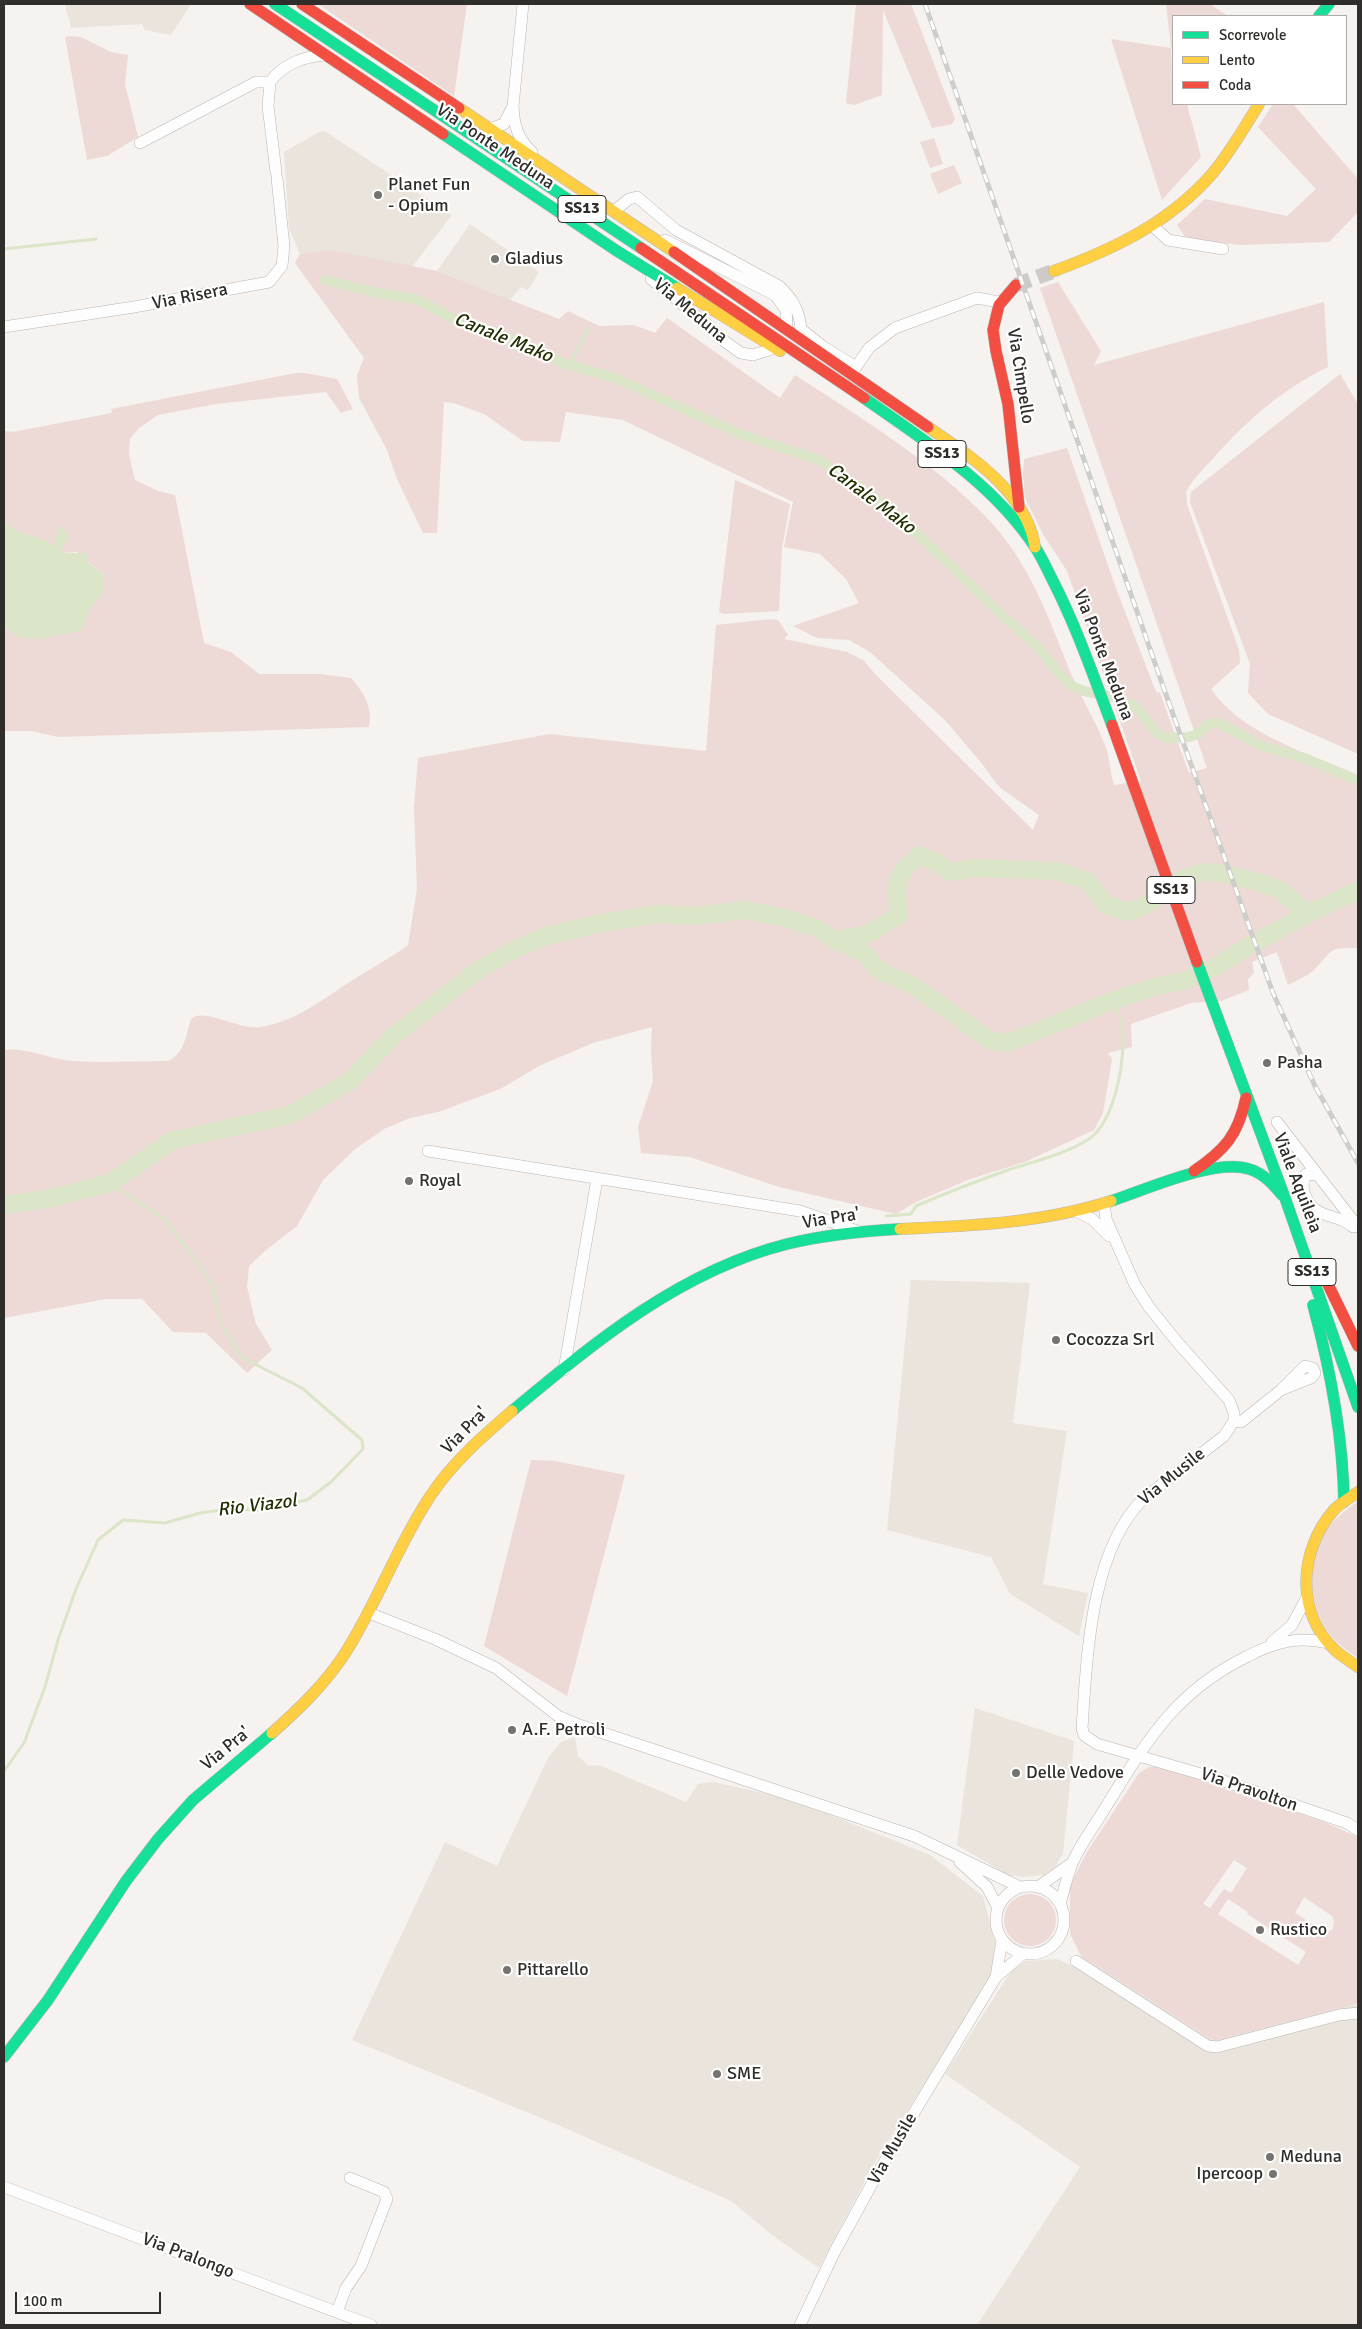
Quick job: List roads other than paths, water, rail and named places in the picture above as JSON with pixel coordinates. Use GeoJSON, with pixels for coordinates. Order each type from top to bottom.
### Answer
{"type":"FeatureCollection","features":[{"type":"Feature","properties":{"kind":"street","name":"Via Ponte Meduna"},"geometry":{"type":"LineString","coordinates":[[250,4],[617,251],[811,370],[834,377]]}},
{"type":"Feature","properties":{"kind":"street","name":"Via Ponte Meduna"},"geometry":{"type":"LineString","coordinates":[[276,4],[834,377],[940,452],[977,482],[1009,515],[1035,547],[1068,610],[1085,651],[1211,1001]]}},
{"type":"Feature","properties":{"kind":"street","name":"Via Ponte Meduna"},"geometry":{"type":"LineString","coordinates":[[302,4],[854,370]]}},
{"type":"Feature","properties":{"kind":"street","name":"Via Ponte Meduna"},"geometry":{"type":"LineString","coordinates":[[523,4],[513,106],[515,129],[519,138],[547,167]]}},
{"type":"Feature","properties":{"kind":"street"},"geometry":{"type":"LineString","coordinates":[[1320,15],[1330,4]]}},
{"type":"Feature","properties":{"kind":"street"},"geometry":{"type":"LineString","coordinates":[[140,143],[256,82],[270,82],[289,65],[300,50],[295,33]]}},
{"type":"Feature","properties":{"kind":"street"},"geometry":{"type":"LineString","coordinates":[[289,65],[314,55],[326,55]]}},
{"type":"Feature","properties":{"kind":"street","name":"Via Risera"},"geometry":{"type":"LineString","coordinates":[[4,326],[134,307],[269,282],[282,266],[284,246],[268,106],[270,82]]}},
{"type":"Feature","properties":{"kind":"street"},"geometry":{"type":"LineString","coordinates":[[1054,271],[1122,246],[1154,227],[1190,198],[1213,174],[1258,105]]}},
{"type":"Feature","properties":{"kind":"street","name":"Via Ponte Meduna"},"geometry":{"type":"LineString","coordinates":[[490,129],[504,124],[513,106]]}},
{"type":"Feature","properties":{"kind":"street","name":"Via Ponte Meduna"},"geometry":{"type":"LineString","coordinates":[[614,211],[629,199],[637,197],[683,235],[779,286],[792,299],[799,315],[802,329],[990,472],[1019,507],[1033,531],[1035,547]]}},
{"type":"Feature","properties":{"kind":"street","name":"Via Ponte Meduna"},"geometry":{"type":"LineString","coordinates":[[632,223],[775,295],[786,310],[787,324]]}},
{"type":"Feature","properties":{"kind":"street"},"geometry":{"type":"LineString","coordinates":[[1154,227],[1168,240],[1223,249]]}},
{"type":"Feature","properties":{"kind":"street","name":"Via Meduna"},"geometry":{"type":"LineString","coordinates":[[617,251],[710,326],[724,341],[741,353],[753,355],[769,350]]}},
{"type":"Feature","properties":{"kind":"street"},"geometry":{"type":"LineString","coordinates":[[854,370],[870,348],[895,328],[977,298],[999,302],[1016,285]]}},
{"type":"Feature","properties":{"kind":"street","name":"Via Cimpello"},"geometry":{"type":"LineString","coordinates":[[999,302],[994,320],[994,335],[1008,402],[1019,507]]}},
{"type":"Feature","properties":{"kind":"street"},"geometry":{"type":"LineString","coordinates":[[990,472],[1002,467],[1012,450]]}},
{"type":"Feature","properties":{"kind":"street","name":"Viale Aquileia"},"geometry":{"type":"LineString","coordinates":[[1211,1001],[1339,1347],[1358,1407]]}},
{"type":"Feature","properties":{"kind":"street","name":"Via Pra'"},"geometry":{"type":"LineString","coordinates":[[1189,1174],[1225,1149],[1232,1141],[1243,1115],[1246,1098]]}},
{"type":"Feature","properties":{"kind":"street"},"geometry":{"type":"LineString","coordinates":[[1277,1122],[1358,1227]]}},
{"type":"Feature","properties":{"kind":"street"},"geometry":{"type":"LineString","coordinates":[[428,1151],[800,1211],[857,1231]]}},
{"type":"Feature","properties":{"kind":"street","name":"Via Pra'"},"geometry":{"type":"LineString","coordinates":[[4,2057],[51,1996],[135,1869],[160,1837],[216,1778],[263,1742],[295,1713],[346,1653],[369,1613],[415,1520],[434,1490],[479,1440],[504,1417],[629,1318],[704,1274],[760,1251],[794,1242],[857,1231],[986,1225],[1076,1211],[1189,1174],[1240,1166],[1256,1171],[1285,1198]]}},
{"type":"Feature","properties":{"kind":"street"},"geometry":{"type":"LineString","coordinates":[[1316,1175],[1306,1174],[1303,1179],[1304,1192],[1310,1203],[1317,1211],[1341,1219],[1358,1232]]}},
{"type":"Feature","properties":{"kind":"street"},"geometry":{"type":"LineString","coordinates":[[564,1370],[597,1179]]}},
{"type":"Feature","properties":{"kind":"street"},"geometry":{"type":"LineString","coordinates":[[1285,1198],[1358,1346]]}},
{"type":"Feature","properties":{"kind":"street"},"geometry":{"type":"LineString","coordinates":[[1285,1198],[1325,1356],[1340,1452],[1344,1502]]}},
{"type":"Feature","properties":{"kind":"street"},"geometry":{"type":"LineString","coordinates":[[1104,1203],[1106,1219],[1135,1285],[1149,1307],[1229,1400],[1234,1413],[1234,1421],[1241,1422],[1281,1390]]}},
{"type":"Feature","properties":{"kind":"street"},"geometry":{"type":"LineString","coordinates":[[1076,1211],[1092,1219],[1102,1228],[1118,1250]]}},
{"type":"Feature","properties":{"kind":"street","name":"Via Musile"},"geometry":{"type":"LineString","coordinates":[[1138,1755],[1089,1740],[1084,1735],[1082,1728],[1086,1665],[1094,1614],[1108,1554],[1120,1526],[1132,1510],[1143,1499],[1224,1436],[1234,1421]]}},
{"type":"Feature","properties":{"kind":"street"},"geometry":{"type":"LineString","coordinates":[[1358,1492],[1344,1502],[1325,1521],[1312,1544],[1305,1570],[1306,1597],[1314,1622],[1328,1643],[1346,1660],[1358,1667]]}},
{"type":"Feature","properties":{"kind":"street"},"geometry":{"type":"LineString","coordinates":[[1265,1647],[1292,1625],[1306,1597]]}},
{"type":"Feature","properties":{"kind":"street"},"geometry":{"type":"LineString","coordinates":[[369,1613],[435,1639],[496,1668],[558,1716],[579,1725],[901,1831],[925,1840],[955,1857],[1020,1887],[1038,1887],[1051,1893],[1060,1904],[1064,1921],[1058,1940],[1044,1952],[1032,1955],[1023,1954],[1009,1948],[1002,1940],[996,1923],[998,1908],[1006,1895],[1020,1887]]}},
{"type":"Feature","properties":{"kind":"street"},"geometry":{"type":"LineString","coordinates":[[1060,1904],[1072,1863],[1138,1755],[1158,1726],[1181,1700],[1213,1674],[1265,1647],[1286,1640],[1301,1639],[1328,1643]]}},
{"type":"Feature","properties":{"kind":"street","name":"Via Pravolton"},"geometry":{"type":"LineString","coordinates":[[1138,1755],[1337,1820],[1358,1830]]}},
{"type":"Feature","properties":{"kind":"street"},"geometry":{"type":"LineString","coordinates":[[955,1857],[986,1887],[998,1908]]}},
{"type":"Feature","properties":{"kind":"street"},"geometry":{"type":"LineString","coordinates":[[1038,1887],[1072,1863]]}},
{"type":"Feature","properties":{"kind":"street"},"geometry":{"type":"LineString","coordinates":[[996,1977],[1002,1940]]}},
{"type":"Feature","properties":{"kind":"street"},"geometry":{"type":"LineString","coordinates":[[996,1977],[1023,1954]]}},
{"type":"Feature","properties":{"kind":"street"},"geometry":{"type":"LineString","coordinates":[[1076,1961],[1208,2046],[1216,2047],[1339,2015],[1358,2013]]}},
{"type":"Feature","properties":{"kind":"street","name":"Via Musile"},"geometry":{"type":"LineString","coordinates":[[800,2325],[834,2252],[880,2169],[996,1977]]}},
{"type":"Feature","properties":{"kind":"street"},"geometry":{"type":"LineString","coordinates":[[337,2312],[346,2288],[361,2266],[387,2199],[384,2192],[350,2178]]}},
{"type":"Feature","properties":{"kind":"street","name":"Via Pralongo"},"geometry":{"type":"LineString","coordinates":[[4,2186],[372,2325]]}},
{"type":"Feature","properties":{"kind":"waterway","name":"Canale Mako"},"geometry":{"type":"LineString","coordinates":[[4,249],[96,239]]}},
{"type":"Feature","properties":{"kind":"waterway","name":"Canale Mako"},"geometry":{"type":"LineString","coordinates":[[325,280],[377,293],[416,299],[458,321],[514,340],[563,363],[617,379],[740,434],[819,460],[869,494],[906,523],[1039,648],[1061,676],[1072,686],[1084,691],[1114,697],[1134,706],[1144,716],[1154,731],[1166,738],[1189,737],[1198,734],[1207,725],[1217,722],[1262,746],[1307,759],[1358,781]]}},
{"type":"Feature","properties":{"kind":"waterway"},"geometry":{"type":"LineString","coordinates":[[570,365],[589,327]]}},
{"type":"Feature","properties":{"kind":"waterway"},"geometry":{"type":"LineString","coordinates":[[4,1205],[52,1198],[110,1183],[173,1140],[290,1115],[350,1081],[392,1037],[478,970],[517,948],[546,936],[597,924],[657,914],[692,916],[746,910],[781,917],[816,928],[834,940],[868,934],[899,915],[898,881],[905,869],[920,855],[938,863],[950,872],[976,868],[1057,871],[1087,881],[1106,905],[1130,912],[1144,906],[1184,878],[1204,872],[1217,872],[1258,882],[1280,890],[1308,914]]}},
{"type":"Feature","properties":{"kind":"waterway"},"geometry":{"type":"LineString","coordinates":[[834,940],[865,954],[880,971],[914,986],[991,1041],[1007,1043],[1114,1000],[1157,986],[1188,980],[1217,966],[1250,945],[1308,914],[1358,890]]}},
{"type":"Feature","properties":{"kind":"waterway"},"geometry":{"type":"LineString","coordinates":[[886,1216],[911,1214],[916,1206],[927,1201],[996,1174],[1060,1153],[1089,1139],[1098,1130],[1106,1117],[1118,1085],[1123,1035],[1114,1000]]}},
{"type":"Feature","properties":{"kind":"waterway","name":"Rio Viazol"},"geometry":{"type":"LineString","coordinates":[[4,1771],[24,1743],[45,1687],[58,1640],[76,1589],[98,1540],[123,1520],[165,1523],[200,1513],[228,1509],[255,1510],[307,1500],[331,1482],[363,1449],[362,1440],[302,1388],[241,1357],[220,1321],[212,1285],[192,1255],[165,1220],[110,1183]]}},
{"type":"Feature","properties":{"kind":"tunnel"},"geometry":{"type":"LineString","coordinates":[[1016,285],[1054,271]]}},
{"type":"Feature","properties":{"kind":"railway"},"geometry":{"type":"LineString","coordinates":[[925,4],[1164,689],[1273,993],[1315,1086],[1358,1163]]}},
{"type":"Feature","properties":{"kind":"place","name":"Planet Fun - Opium"},"geometry":{"type":"Point","coordinates":[378,195]}},
{"type":"Feature","properties":{"kind":"place","name":"Gladius"},"geometry":{"type":"Point","coordinates":[495,259]}},
{"type":"Feature","properties":{"kind":"place","name":"Pasha"},"geometry":{"type":"Point","coordinates":[1267,1063]}},
{"type":"Feature","properties":{"kind":"place","name":"Royal"},"geometry":{"type":"Point","coordinates":[409,1181]}},
{"type":"Feature","properties":{"kind":"place","name":"Cocozza Srl"},"geometry":{"type":"Point","coordinates":[1056,1340]}},
{"type":"Feature","properties":{"kind":"place","name":"A.F. Petroli"},"geometry":{"type":"Point","coordinates":[512,1730]}},
{"type":"Feature","properties":{"kind":"place","name":"Delle Vedove"},"geometry":{"type":"Point","coordinates":[1016,1773]}},
{"type":"Feature","properties":{"kind":"place","name":"Rustico"},"geometry":{"type":"Point","coordinates":[1260,1930]}},
{"type":"Feature","properties":{"kind":"place","name":"Pittarello"},"geometry":{"type":"Point","coordinates":[507,1970]}},
{"type":"Feature","properties":{"kind":"place","name":"SME"},"geometry":{"type":"Point","coordinates":[717,2074]}},
{"type":"Feature","properties":{"kind":"place","name":"Meduna"},"geometry":{"type":"Point","coordinates":[1270,2157]}},
{"type":"Feature","properties":{"kind":"place","name":"Ipercoop"},"geometry":{"type":"Point","coordinates":[1273,2174]}}]}
